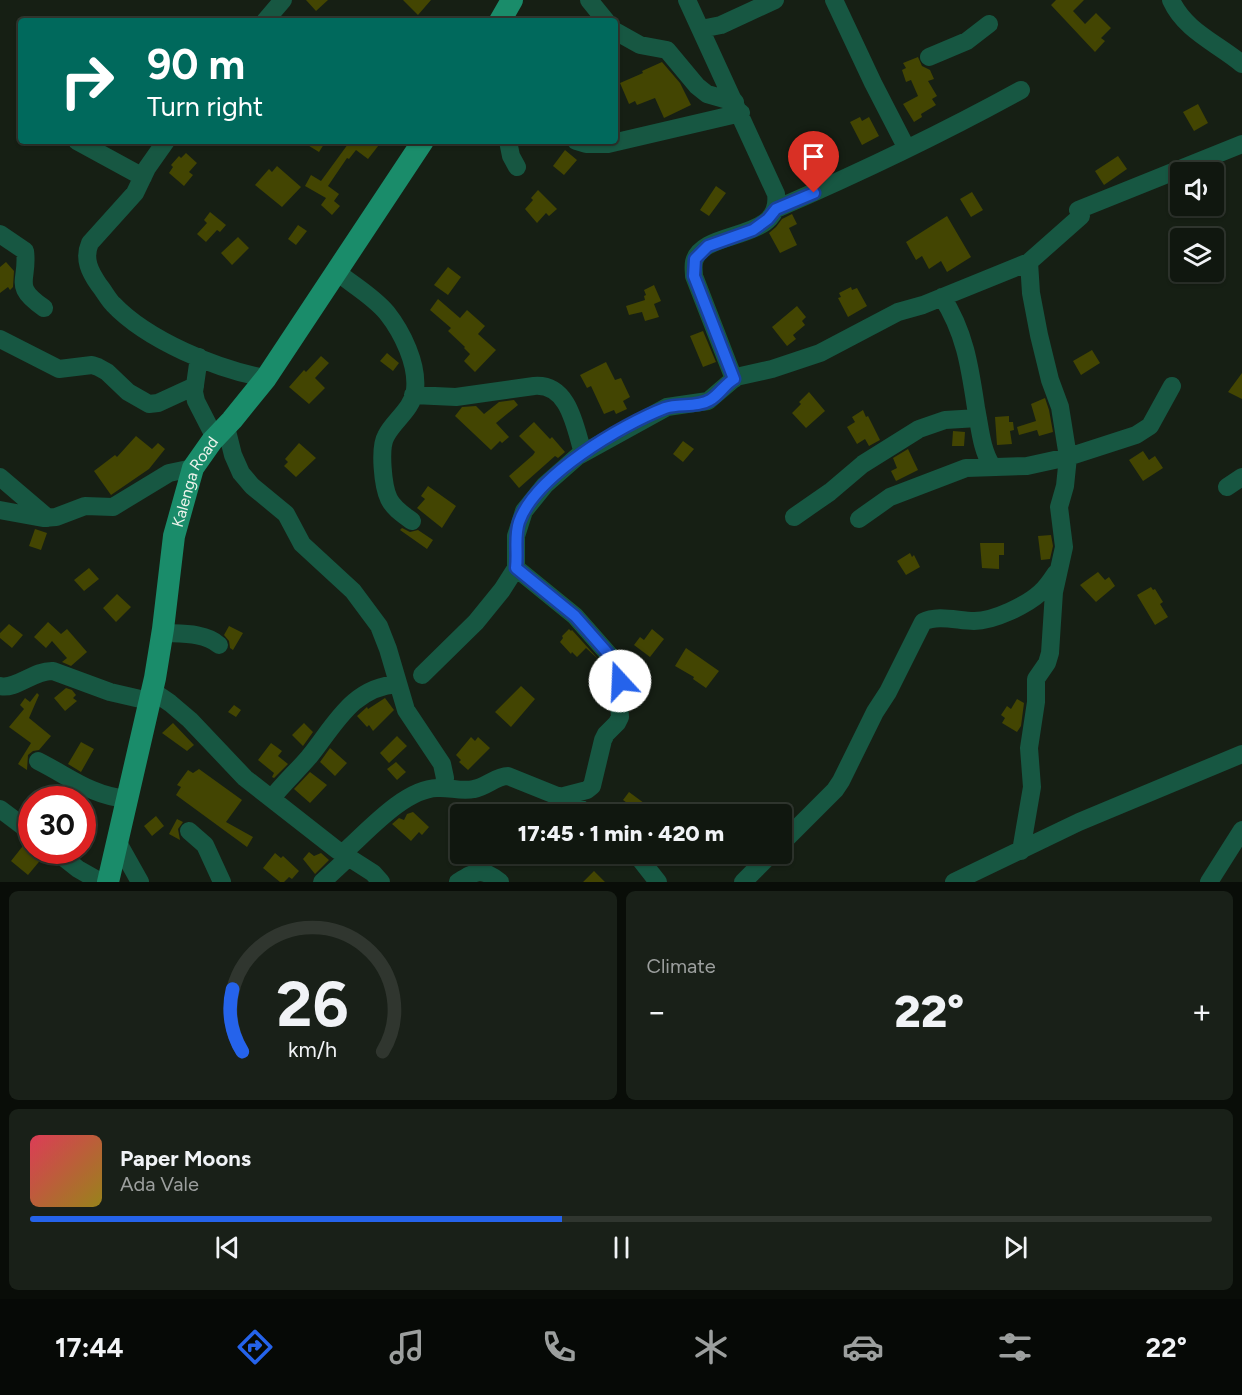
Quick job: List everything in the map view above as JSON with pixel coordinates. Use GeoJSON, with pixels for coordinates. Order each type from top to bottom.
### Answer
{"type":"FeatureCollection","features":[{"type":"Feature","properties":{"kind":"main road"},"geometry":{"type":"LineString","coordinates":[[502,18],[512,0]]}},
{"type":"Feature","properties":{"kind":"main road","name":"Kalenga Road"},"geometry":{"type":"LineString","coordinates":[[108,882],[150,696],[162,633],[174,536],[193,468],[266,378],[421,144]]}},
{"type":"Feature","properties":{"kind":"street"},"geometry":{"type":"LineString","coordinates":[[268,18],[283,0]]}},
{"type":"Feature","properties":{"kind":"street"},"geometry":{"type":"LineString","coordinates":[[589,0],[604,18]]}},
{"type":"Feature","properties":{"kind":"street"},"geometry":{"type":"LineString","coordinates":[[687,0],[776,194],[776,209]]}},
{"type":"Feature","properties":{"kind":"street"},"geometry":{"type":"LineString","coordinates":[[701,29],[721,25],[774,0]]}},
{"type":"Feature","properties":{"kind":"street"},"geometry":{"type":"LineString","coordinates":[[834,0],[907,149]]}},
{"type":"Feature","properties":{"kind":"street"},"geometry":{"type":"LineString","coordinates":[[1171,0],[1182,19],[1209,42],[1242,64]]}},
{"type":"Feature","properties":{"kind":"street"},"geometry":{"type":"LineString","coordinates":[[929,57],[967,41],[989,24]]}},
{"type":"Feature","properties":{"kind":"street"},"geometry":{"type":"LineString","coordinates":[[618,33],[640,45],[667,50],[697,86],[738,107]]}},
{"type":"Feature","properties":{"kind":"street"},"geometry":{"type":"LineString","coordinates":[[734,379],[694,276],[694,263],[697,255],[708,246],[753,230],[768,219],[776,209],[853,176],[963,122],[1021,90]]}},
{"type":"Feature","properties":{"kind":"street"},"geometry":{"type":"LineString","coordinates":[[618,141],[738,107]]}},
{"type":"Feature","properties":{"kind":"street"},"geometry":{"type":"LineString","coordinates":[[82,144],[143,177]]}},
{"type":"Feature","properties":{"kind":"street"},"geometry":{"type":"LineString","coordinates":[[164,144],[135,193],[90,243],[86,260],[92,274],[113,304],[147,331],[199,357],[245,374],[266,378]]}},
{"type":"Feature","properties":{"kind":"street"},"geometry":{"type":"LineString","coordinates":[[509,144],[511,156],[517,166]]}},
{"type":"Feature","properties":{"kind":"street"},"geometry":{"type":"LineString","coordinates":[[586,144],[608,144]]}},
{"type":"Feature","properties":{"kind":"street"},"geometry":{"type":"LineString","coordinates":[[422,675],[476,622],[502,590],[516,568],[516,536],[524,511],[545,485],[583,453],[667,407],[708,401],[734,379],[820,353],[898,312],[1029,262],[1079,213],[1174,170],[1242,144]]}},
{"type":"Feature","properties":{"kind":"street"},"geometry":{"type":"LineString","coordinates":[[0,234],[25,251],[24,288],[29,298],[44,308]]}},
{"type":"Feature","properties":{"kind":"street"},"geometry":{"type":"LineString","coordinates":[[1021,851],[1032,787],[1029,748],[1036,702],[1036,679],[1047,663],[1050,653],[1054,592],[1064,547],[1059,507],[1065,486],[1068,457],[1060,407],[1050,380],[1037,324],[1031,293],[1029,262]]}},
{"type":"Feature","properties":{"kind":"street"},"geometry":{"type":"LineString","coordinates":[[337,272],[387,313],[410,355],[415,379],[413,395],[409,406],[386,435],[383,454],[389,500],[396,509],[412,521]]}},
{"type":"Feature","properties":{"kind":"street"},"geometry":{"type":"LineString","coordinates":[[942,297],[959,328],[970,370],[987,458],[992,466]]}},
{"type":"Feature","properties":{"kind":"street"},"geometry":{"type":"LineString","coordinates":[[0,339],[59,369],[92,365],[98,367],[107,372],[128,392],[149,404],[158,403],[195,386]]}},
{"type":"Feature","properties":{"kind":"street"},"geometry":{"type":"LineString","coordinates":[[199,357],[195,386],[196,401],[220,432],[241,473],[252,486],[286,514],[302,544],[353,591],[378,626],[388,649],[406,710],[442,764],[445,778],[443,788]]}},
{"type":"Feature","properties":{"kind":"street"},"geometry":{"type":"LineString","coordinates":[[413,395],[456,397],[534,386],[550,388],[566,402],[583,453]]}},
{"type":"Feature","properties":{"kind":"street"},"geometry":{"type":"LineString","coordinates":[[859,519],[882,502],[911,488],[966,468],[1027,466],[1068,457],[1136,435],[1149,426],[1172,386]]}},
{"type":"Feature","properties":{"kind":"street"},"geometry":{"type":"LineString","coordinates":[[794,517],[830,492],[863,464],[919,429],[945,420],[978,418]]}},
{"type":"Feature","properties":{"kind":"street"},"geometry":{"type":"LineString","coordinates":[[0,510],[48,518],[85,506],[113,507],[168,473],[193,468]]}},
{"type":"Feature","properties":{"kind":"street"},"geometry":{"type":"LineString","coordinates":[[0,477],[48,518]]}},
{"type":"Feature","properties":{"kind":"street"},"geometry":{"type":"LineString","coordinates":[[792,833],[835,790],[841,781],[923,622],[938,618],[977,621],[996,617],[1020,606],[1041,592],[1055,575],[1062,561]]}},
{"type":"Feature","properties":{"kind":"street"},"geometry":{"type":"LineString","coordinates":[[516,568],[575,616],[608,652],[620,669],[618,690],[620,717],[603,740],[592,786],[587,790],[560,796]]}},
{"type":"Feature","properties":{"kind":"street"},"geometry":{"type":"LineString","coordinates":[[162,633],[204,638],[219,645]]}},
{"type":"Feature","properties":{"kind":"street"},"geometry":{"type":"LineString","coordinates":[[0,686],[8,687],[30,676],[53,671],[110,692],[150,696],[170,703],[190,720],[244,778],[373,873],[381,882]]}},
{"type":"Feature","properties":{"kind":"street"},"geometry":{"type":"LineString","coordinates":[[272,798],[302,766],[343,712],[369,690],[398,684]]}},
{"type":"Feature","properties":{"kind":"street"},"geometry":{"type":"LineString","coordinates":[[954,882],[1079,822],[1242,754]]}},
{"type":"Feature","properties":{"kind":"street"},"geometry":{"type":"LineString","coordinates":[[38,761],[83,787],[127,799]]}},
{"type":"Feature","properties":{"kind":"street"},"geometry":{"type":"LineString","coordinates":[[322,882],[346,855],[404,800],[422,791],[443,788],[460,791],[475,789],[499,777],[508,776],[560,796],[574,804]]}},
{"type":"Feature","properties":{"kind":"street"},"geometry":{"type":"LineString","coordinates":[[0,809],[18,822]]}},
{"type":"Feature","properties":{"kind":"street"},"geometry":{"type":"LineString","coordinates":[[1209,882],[1242,830]]}},
{"type":"Feature","properties":{"kind":"street"},"geometry":{"type":"LineString","coordinates":[[189,831],[205,845],[222,882]]}},
{"type":"Feature","properties":{"kind":"street"},"geometry":{"type":"LineString","coordinates":[[117,841],[140,882]]}},
{"type":"Feature","properties":{"kind":"street"},"geometry":{"type":"LineString","coordinates":[[72,864],[101,882]]}},
{"type":"Feature","properties":{"kind":"street"},"geometry":{"type":"LineString","coordinates":[[644,864],[658,882]]}},
{"type":"Feature","properties":{"kind":"street"},"geometry":{"type":"LineString","coordinates":[[743,882],[761,864]]}},
{"type":"Feature","properties":{"kind":"street"},"geometry":{"type":"LineString","coordinates":[[458,882],[478,871],[489,873],[500,882]]}},
{"type":"Feature","properties":{"kind":"building"},"geometry":{"type":"Polygon","coordinates":[[[306,0],[328,0],[316,11],[306,0]]]}},
{"type":"Feature","properties":{"kind":"building"},"geometry":{"type":"Polygon","coordinates":[[[403,0],[431,0],[418,15],[403,0]]]}},
{"type":"Feature","properties":{"kind":"building"},"geometry":{"type":"Polygon","coordinates":[[[1056,0],[1084,0],[1073,11],[1085,24],[1096,13],[1111,28],[1101,38],[1105,41],[1095,52],[1051,5],[1056,0]]]}},
{"type":"Feature","properties":{"kind":"building"},"geometry":{"type":"Polygon","coordinates":[[[918,57],[922,66],[930,70],[934,79],[928,81],[937,96],[932,99],[936,105],[921,114],[922,117],[914,122],[903,104],[918,96],[911,80],[906,82],[902,70],[906,68],[903,63],[918,57]]]}},
{"type":"Feature","properties":{"kind":"building"},"geometry":{"type":"Polygon","coordinates":[[[662,62],[680,83],[691,105],[664,118],[655,98],[637,105],[635,101],[629,104],[620,83],[662,62]]]}},
{"type":"Feature","properties":{"kind":"building"},"geometry":{"type":"Polygon","coordinates":[[[1198,104],[1208,123],[1194,131],[1183,112],[1198,104]]]}},
{"type":"Feature","properties":{"kind":"building"},"geometry":{"type":"Polygon","coordinates":[[[860,117],[862,121],[869,117],[879,136],[862,145],[850,122],[860,117]]]}},
{"type":"Feature","properties":{"kind":"building"},"geometry":{"type":"Polygon","coordinates":[[[306,144],[324,144],[319,152],[306,144]]]}},
{"type":"Feature","properties":{"kind":"building"},"geometry":{"type":"Polygon","coordinates":[[[348,144],[380,144],[368,159],[356,150],[349,159],[347,158],[328,186],[339,194],[334,201],[340,206],[332,215],[321,205],[326,198],[305,186],[311,175],[321,181],[348,144]]]}},
{"type":"Feature","properties":{"kind":"building"},"geometry":{"type":"Polygon","coordinates":[[[565,150],[577,160],[564,175],[553,166],[565,150]]]}},
{"type":"Feature","properties":{"kind":"building"},"geometry":{"type":"Polygon","coordinates":[[[186,153],[197,163],[189,172],[193,175],[184,186],[169,173],[173,167],[171,165],[179,156],[181,158],[186,153]]]}},
{"type":"Feature","properties":{"kind":"building"},"geometry":{"type":"Polygon","coordinates":[[[1118,156],[1127,169],[1104,185],[1095,171],[1118,156]]]}},
{"type":"Feature","properties":{"kind":"building"},"geometry":{"type":"Polygon","coordinates":[[[277,166],[301,187],[282,207],[255,185],[269,169],[272,172],[277,166]]]}},
{"type":"Feature","properties":{"kind":"building"},"geometry":{"type":"Polygon","coordinates":[[[716,186],[726,193],[709,216],[700,210],[716,186]]]}},
{"type":"Feature","properties":{"kind":"building"},"geometry":{"type":"Polygon","coordinates":[[[538,190],[557,209],[549,216],[546,213],[537,223],[525,209],[538,190]]]}},
{"type":"Feature","properties":{"kind":"building"},"geometry":{"type":"Polygon","coordinates":[[[972,192],[983,210],[971,217],[960,199],[972,192]]]}},
{"type":"Feature","properties":{"kind":"building"},"geometry":{"type":"Polygon","coordinates":[[[210,212],[226,225],[220,232],[217,230],[206,242],[197,234],[207,223],[204,220],[210,212]]]}},
{"type":"Feature","properties":{"kind":"building"},"geometry":{"type":"Polygon","coordinates":[[[792,214],[797,224],[789,228],[797,245],[780,253],[769,233],[782,219],[792,214]]]}},
{"type":"Feature","properties":{"kind":"building"},"geometry":{"type":"Polygon","coordinates":[[[947,216],[971,257],[947,272],[941,261],[929,269],[922,256],[916,260],[906,242],[947,216]]]}},
{"type":"Feature","properties":{"kind":"building"},"geometry":{"type":"Polygon","coordinates":[[[298,225],[307,231],[296,245],[288,239],[298,225]]]}},
{"type":"Feature","properties":{"kind":"building"},"geometry":{"type":"Polygon","coordinates":[[[238,237],[249,248],[232,265],[221,253],[238,237]]]}},
{"type":"Feature","properties":{"kind":"building"},"geometry":{"type":"Polygon","coordinates":[[[6,262],[14,271],[13,287],[10,290],[8,287],[0,293],[0,267],[6,262]]]}},
{"type":"Feature","properties":{"kind":"building"},"geometry":{"type":"Polygon","coordinates":[[[448,267],[461,277],[448,295],[434,285],[448,267]]]}},
{"type":"Feature","properties":{"kind":"building"},"geometry":{"type":"Polygon","coordinates":[[[654,285],[661,301],[654,304],[659,317],[645,321],[642,312],[629,315],[626,306],[645,300],[644,290],[654,285]]]}},
{"type":"Feature","properties":{"kind":"building"},"geometry":{"type":"Polygon","coordinates":[[[851,287],[852,290],[857,288],[867,306],[848,317],[838,298],[841,297],[839,293],[851,287]]]}},
{"type":"Feature","properties":{"kind":"building"},"geometry":{"type":"Polygon","coordinates":[[[438,299],[460,318],[467,310],[485,326],[478,334],[496,350],[475,372],[464,361],[470,354],[465,347],[448,331],[451,328],[430,310],[438,299]]]}},
{"type":"Feature","properties":{"kind":"building"},"geometry":{"type":"Polygon","coordinates":[[[797,306],[806,317],[802,321],[805,325],[793,335],[796,339],[787,346],[772,327],[797,306]]]}},
{"type":"Feature","properties":{"kind":"building"},"geometry":{"type":"Polygon","coordinates":[[[703,331],[716,362],[703,367],[690,336],[703,331]]]}},
{"type":"Feature","properties":{"kind":"building"},"geometry":{"type":"Polygon","coordinates":[[[1092,350],[1100,363],[1081,375],[1073,361],[1092,350]]]}},
{"type":"Feature","properties":{"kind":"building"},"geometry":{"type":"Polygon","coordinates":[[[387,353],[399,363],[393,371],[380,361],[387,353]]]}},
{"type":"Feature","properties":{"kind":"building"},"geometry":{"type":"Polygon","coordinates":[[[321,356],[329,363],[315,378],[325,388],[309,404],[289,387],[321,356]]]}},
{"type":"Feature","properties":{"kind":"building"},"geometry":{"type":"Polygon","coordinates":[[[606,362],[615,380],[621,378],[630,397],[623,401],[627,409],[616,414],[614,410],[604,414],[591,386],[587,388],[580,375],[606,362]]]}},
{"type":"Feature","properties":{"kind":"building"},"geometry":{"type":"Polygon","coordinates":[[[1242,373],[1242,399],[1228,392],[1242,373]]]}},
{"type":"Feature","properties":{"kind":"building"},"geometry":{"type":"Polygon","coordinates":[[[809,392],[825,411],[806,428],[792,413],[809,392]]]}},
{"type":"Feature","properties":{"kind":"building"},"geometry":{"type":"Polygon","coordinates":[[[1045,398],[1053,432],[1039,436],[1037,430],[1019,435],[1017,427],[1036,421],[1031,404],[1045,398]]]}},
{"type":"Feature","properties":{"kind":"building"},"geometry":{"type":"Polygon","coordinates":[[[514,400],[518,405],[496,423],[509,437],[502,443],[500,441],[491,450],[455,416],[462,407],[476,406],[484,414],[499,402],[514,400]]]}},
{"type":"Feature","properties":{"kind":"building"},"geometry":{"type":"Polygon","coordinates":[[[863,410],[880,440],[869,446],[865,439],[857,444],[847,427],[855,422],[852,417],[863,410]]]}},
{"type":"Feature","properties":{"kind":"building"},"geometry":{"type":"Polygon","coordinates":[[[1009,416],[1009,422],[1013,422],[1014,430],[1010,431],[1012,444],[997,445],[995,417],[1009,416]]]}},
{"type":"Feature","properties":{"kind":"building"},"geometry":{"type":"Polygon","coordinates":[[[534,422],[565,452],[558,458],[555,456],[519,488],[509,476],[535,452],[519,436],[534,422]]]}},
{"type":"Feature","properties":{"kind":"building"},"geometry":{"type":"Polygon","coordinates":[[[953,431],[965,432],[964,446],[952,446],[953,431]]]}},
{"type":"Feature","properties":{"kind":"building"},"geometry":{"type":"Polygon","coordinates":[[[136,436],[152,449],[158,443],[165,449],[149,469],[111,495],[94,471],[115,455],[117,457],[136,436]]]}},
{"type":"Feature","properties":{"kind":"building"},"geometry":{"type":"Polygon","coordinates":[[[683,441],[694,449],[683,462],[673,454],[683,441]]]}},
{"type":"Feature","properties":{"kind":"building"},"geometry":{"type":"Polygon","coordinates":[[[299,443],[316,458],[296,477],[284,466],[288,462],[285,459],[299,443]]]}},
{"type":"Feature","properties":{"kind":"building"},"geometry":{"type":"Polygon","coordinates":[[[908,449],[918,470],[896,481],[891,471],[897,468],[893,458],[908,449]]]}},
{"type":"Feature","properties":{"kind":"building"},"geometry":{"type":"Polygon","coordinates":[[[1143,451],[1149,460],[1155,456],[1163,468],[1143,481],[1129,460],[1143,451]]]}},
{"type":"Feature","properties":{"kind":"building"},"geometry":{"type":"Polygon","coordinates":[[[428,486],[456,506],[442,528],[417,508],[425,499],[421,496],[428,486]]]}},
{"type":"Feature","properties":{"kind":"building"},"geometry":{"type":"Polygon","coordinates":[[[402,528],[410,532],[418,530],[433,540],[427,549],[400,530],[402,528]]]}},
{"type":"Feature","properties":{"kind":"building"},"geometry":{"type":"Polygon","coordinates":[[[35,529],[47,533],[41,550],[29,546],[35,529]]]}},
{"type":"Feature","properties":{"kind":"building"},"geometry":{"type":"Polygon","coordinates":[[[1051,535],[1053,546],[1050,559],[1041,560],[1038,536],[1051,535]]]}},
{"type":"Feature","properties":{"kind":"building"},"geometry":{"type":"Polygon","coordinates":[[[980,543],[1004,543],[1004,555],[999,555],[999,569],[982,568],[980,543]]]}},
{"type":"Feature","properties":{"kind":"building"},"geometry":{"type":"Polygon","coordinates":[[[910,553],[912,557],[914,555],[920,567],[906,575],[897,561],[910,553]]]}},
{"type":"Feature","properties":{"kind":"building"},"geometry":{"type":"Polygon","coordinates":[[[89,568],[99,579],[84,591],[74,580],[89,568]]]}},
{"type":"Feature","properties":{"kind":"building"},"geometry":{"type":"Polygon","coordinates":[[[1098,572],[1105,580],[1109,577],[1115,586],[1096,602],[1080,585],[1098,572]]]}},
{"type":"Feature","properties":{"kind":"building"},"geometry":{"type":"Polygon","coordinates":[[[1151,587],[1155,589],[1163,602],[1160,604],[1168,617],[1155,625],[1137,595],[1151,587]]]}},
{"type":"Feature","properties":{"kind":"building"},"geometry":{"type":"Polygon","coordinates":[[[117,594],[131,607],[116,622],[103,608],[117,594]]]}},
{"type":"Feature","properties":{"kind":"building"},"geometry":{"type":"Polygon","coordinates":[[[48,622],[61,634],[67,629],[87,652],[71,666],[62,662],[67,658],[52,641],[46,648],[34,637],[48,622]]]}},
{"type":"Feature","properties":{"kind":"building"},"geometry":{"type":"Polygon","coordinates":[[[9,624],[23,635],[12,648],[0,638],[0,633],[9,624]]]}},
{"type":"Feature","properties":{"kind":"building"},"geometry":{"type":"Polygon","coordinates":[[[229,626],[243,633],[233,650],[224,635],[229,626]]]}},
{"type":"Feature","properties":{"kind":"building"},"geometry":{"type":"Polygon","coordinates":[[[569,629],[599,660],[586,648],[577,657],[572,652],[571,654],[560,642],[569,629]]]}},
{"type":"Feature","properties":{"kind":"building"},"geometry":{"type":"Polygon","coordinates":[[[652,629],[664,639],[650,657],[634,645],[640,637],[644,640],[652,629]]]}},
{"type":"Feature","properties":{"kind":"building"},"geometry":{"type":"Polygon","coordinates":[[[686,648],[719,671],[706,688],[693,679],[694,677],[675,666],[686,648]]]}},
{"type":"Feature","properties":{"kind":"building"},"geometry":{"type":"Polygon","coordinates":[[[521,686],[535,699],[511,727],[495,712],[521,686]]]}},
{"type":"Feature","properties":{"kind":"building"},"geometry":{"type":"Polygon","coordinates":[[[66,688],[72,690],[76,695],[73,698],[77,701],[65,711],[54,698],[66,688]]]}},
{"type":"Feature","properties":{"kind":"building"},"geometry":{"type":"Polygon","coordinates":[[[37,693],[39,695],[29,718],[51,736],[39,750],[28,755],[27,770],[18,764],[31,743],[9,727],[24,709],[20,705],[25,698],[30,702],[37,693]]]}},
{"type":"Feature","properties":{"kind":"building"},"geometry":{"type":"Polygon","coordinates":[[[385,698],[394,710],[373,731],[357,716],[367,707],[368,709],[385,698]]]}},
{"type":"Feature","properties":{"kind":"building"},"geometry":{"type":"Polygon","coordinates":[[[1017,699],[1024,703],[1021,726],[1017,732],[1002,723],[1005,718],[1001,715],[1007,706],[1011,709],[1017,699]]]}},
{"type":"Feature","properties":{"kind":"building"},"geometry":{"type":"Polygon","coordinates":[[[234,705],[241,710],[236,717],[228,712],[234,705]]]}},
{"type":"Feature","properties":{"kind":"building"},"geometry":{"type":"Polygon","coordinates":[[[173,723],[194,745],[187,751],[162,733],[173,723]]]}},
{"type":"Feature","properties":{"kind":"building"},"geometry":{"type":"Polygon","coordinates":[[[304,723],[313,732],[303,746],[292,735],[304,723]]]}},
{"type":"Feature","properties":{"kind":"building"},"geometry":{"type":"Polygon","coordinates":[[[397,736],[407,746],[389,763],[380,753],[397,736]]]}},
{"type":"Feature","properties":{"kind":"building"},"geometry":{"type":"Polygon","coordinates":[[[471,737],[475,741],[478,737],[490,748],[468,770],[459,762],[461,760],[456,755],[471,737]]]}},
{"type":"Feature","properties":{"kind":"building"},"geometry":{"type":"Polygon","coordinates":[[[81,742],[94,749],[81,772],[68,764],[81,742]]]}},
{"type":"Feature","properties":{"kind":"building"},"geometry":{"type":"Polygon","coordinates":[[[271,743],[282,751],[278,756],[288,764],[274,778],[272,777],[274,773],[258,760],[271,743]]]}},
{"type":"Feature","properties":{"kind":"building"},"geometry":{"type":"Polygon","coordinates":[[[330,748],[347,763],[335,776],[320,762],[330,748]]]}},
{"type":"Feature","properties":{"kind":"building"},"geometry":{"type":"Polygon","coordinates":[[[396,762],[406,772],[397,780],[387,769],[396,762]]]}},
{"type":"Feature","properties":{"kind":"building"},"geometry":{"type":"Polygon","coordinates":[[[199,769],[242,800],[226,822],[253,837],[247,847],[176,795],[181,787],[177,785],[188,770],[193,773],[199,769]]]}},
{"type":"Feature","properties":{"kind":"building"},"geometry":{"type":"Polygon","coordinates":[[[310,772],[327,785],[310,803],[294,789],[310,772]]]}},
{"type":"Feature","properties":{"kind":"building"},"geometry":{"type":"Polygon","coordinates":[[[629,792],[645,804],[629,804],[623,800],[629,792]]]}},
{"type":"Feature","properties":{"kind":"building"},"geometry":{"type":"Polygon","coordinates":[[[413,812],[429,827],[422,835],[419,832],[411,841],[392,824],[399,818],[404,820],[407,814],[413,812]]]}},
{"type":"Feature","properties":{"kind":"building"},"geometry":{"type":"Polygon","coordinates":[[[156,816],[164,826],[152,836],[144,826],[156,816]]]}},
{"type":"Feature","properties":{"kind":"building"},"geometry":{"type":"Polygon","coordinates":[[[177,819],[183,822],[178,829],[180,840],[169,834],[177,819]]]}},
{"type":"Feature","properties":{"kind":"building"},"geometry":{"type":"Polygon","coordinates":[[[18,852],[18,864],[37,864],[28,875],[11,861],[18,852]]]}},
{"type":"Feature","properties":{"kind":"building"},"geometry":{"type":"Polygon","coordinates":[[[309,852],[314,856],[321,853],[329,860],[315,874],[303,859],[309,852]]]}},
{"type":"Feature","properties":{"kind":"building"},"geometry":{"type":"Polygon","coordinates":[[[275,853],[281,858],[283,856],[299,871],[292,879],[289,877],[284,882],[280,882],[263,868],[275,853]]]}},
{"type":"Feature","properties":{"kind":"building"},"geometry":{"type":"Polygon","coordinates":[[[594,871],[605,882],[583,882],[594,871]]]}},
{"type":"Feature","properties":{"kind":"route"},"geometry":{"type":"LineString","coordinates":[[620,681],[619,666],[575,616],[516,568],[516,536],[519,522],[531,501],[545,485],[578,456],[667,407],[704,403],[712,399],[734,379],[694,276],[695,259],[708,246],[753,230],[768,219],[776,209],[814,193]]}}]}
